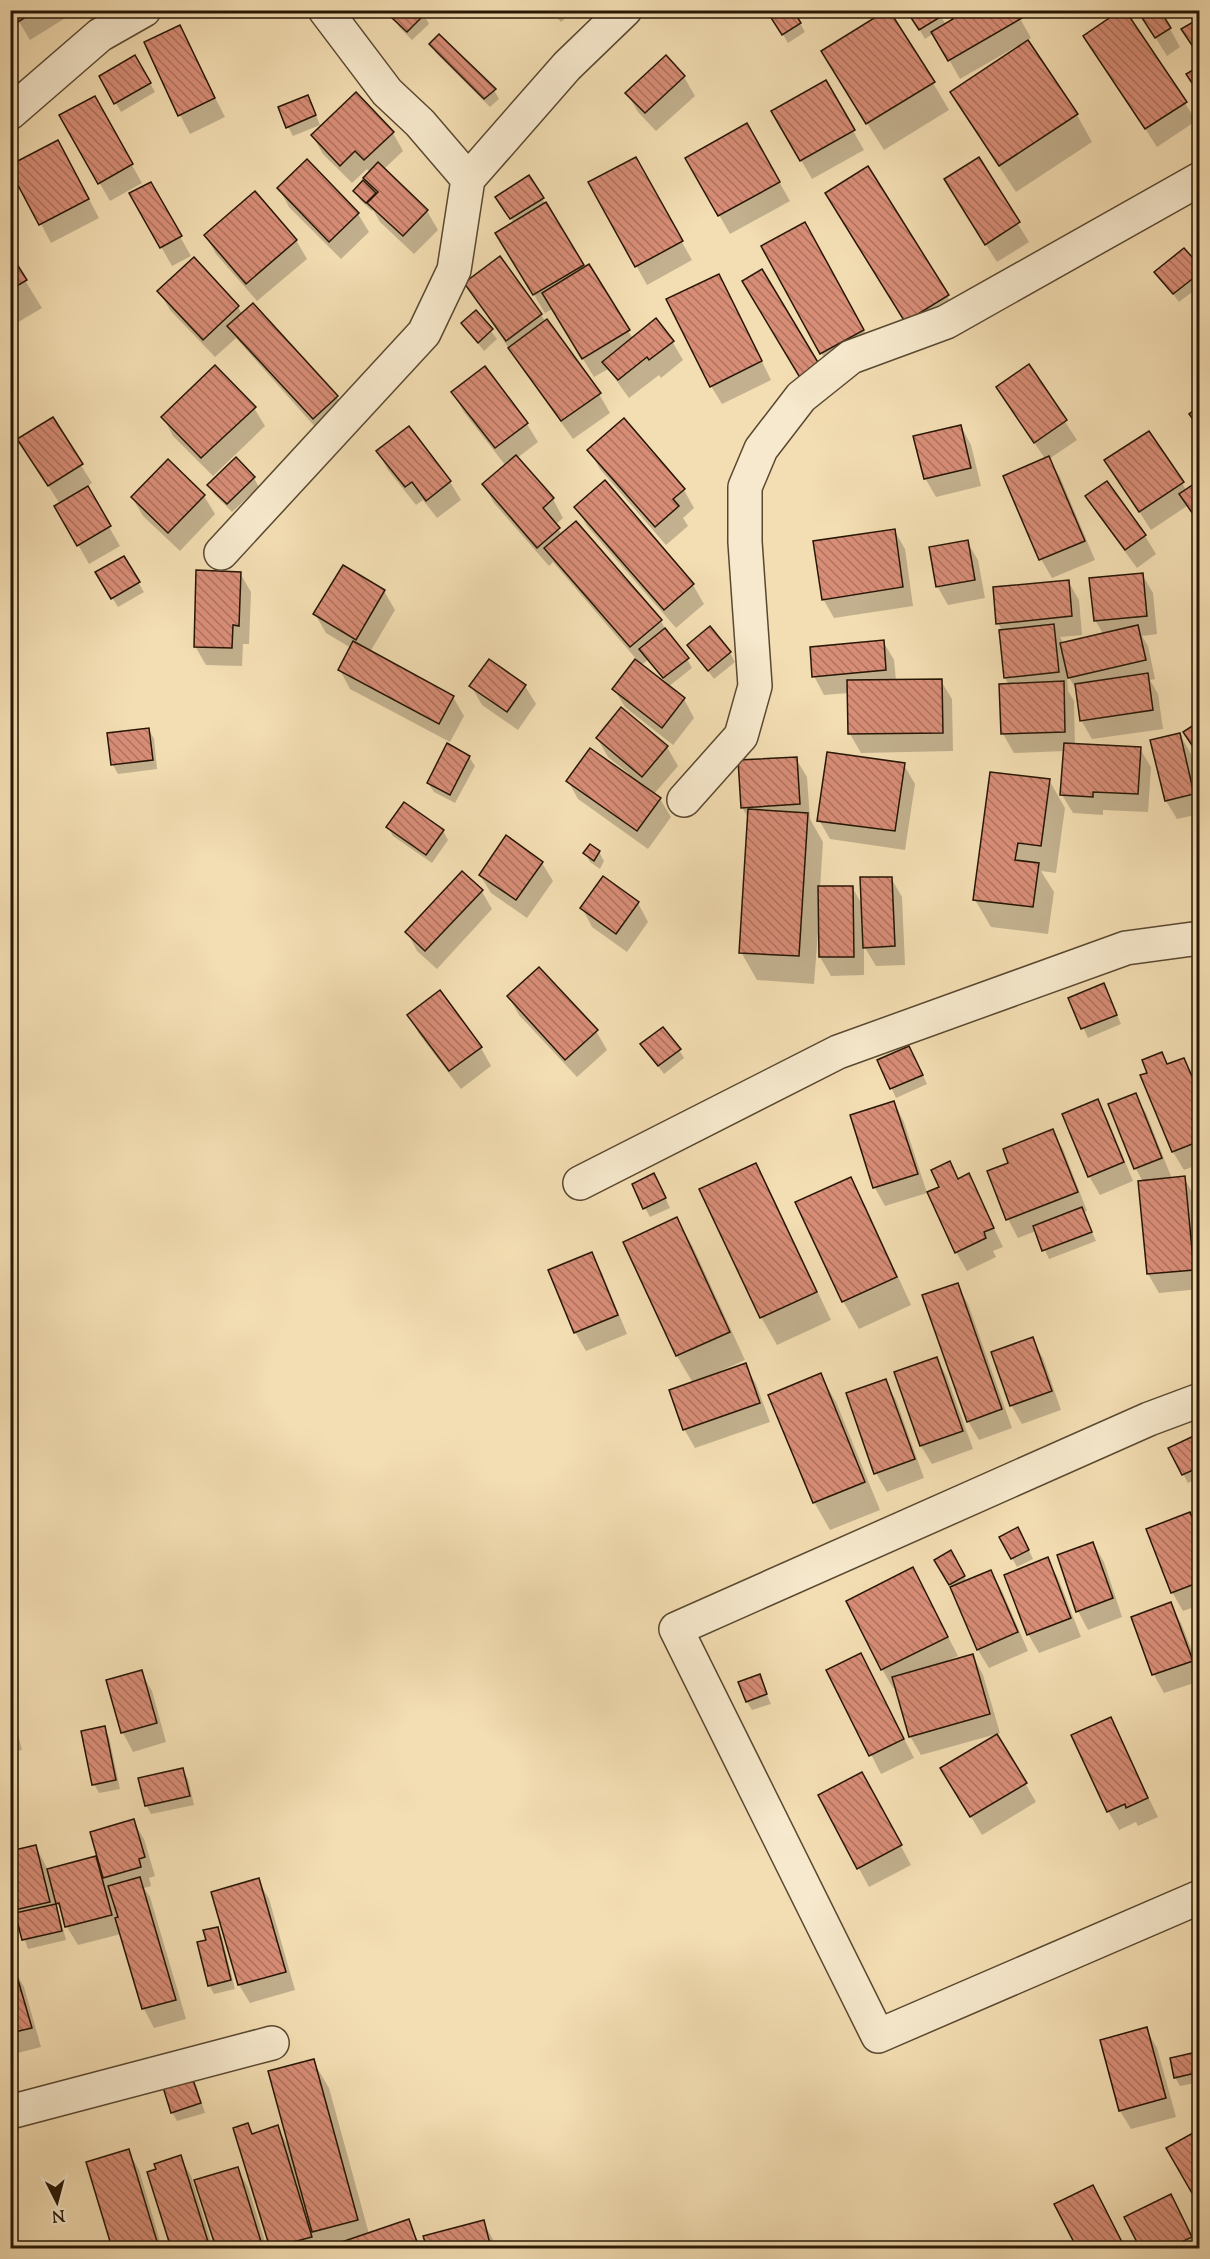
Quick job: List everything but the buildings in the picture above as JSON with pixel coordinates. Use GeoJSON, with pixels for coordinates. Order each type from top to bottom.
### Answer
{"type":"FeatureCollection","features":[{"type":"Feature","properties":{"kind":"street"},"geometry":{"type":"LineString","coordinates":[[10,113],[100,35],[144,10]]}},
{"type":"Feature","properties":{"kind":"street"},"geometry":{"type":"LineString","coordinates":[[325,10],[387,93],[420,123],[468,179]]}},
{"type":"Feature","properties":{"kind":"street"},"geometry":{"type":"LineString","coordinates":[[221,553],[423,333],[454,270],[468,179],[567,66],[625,10]]}},
{"type":"Feature","properties":{"kind":"street"},"geometry":{"type":"LineString","coordinates":[[684,800],[741,736],[750,706],[755,686],[745,542],[746,487],[761,449],[801,397],[851,357],[946,322],[1200,179]]}},
{"type":"Feature","properties":{"kind":"street"},"geometry":{"type":"LineString","coordinates":[[580,1183],[838,1053],[1126,948],[1200,938]]}},
{"type":"Feature","properties":{"kind":"street"},"geometry":{"type":"LineString","coordinates":[[1200,1401],[1149,1419],[676,1629],[878,2036],[1200,1897]]}},
{"type":"Feature","properties":{"kind":"street"},"geometry":{"type":"LineString","coordinates":[[10,2112],[272,2043]]}}]}
